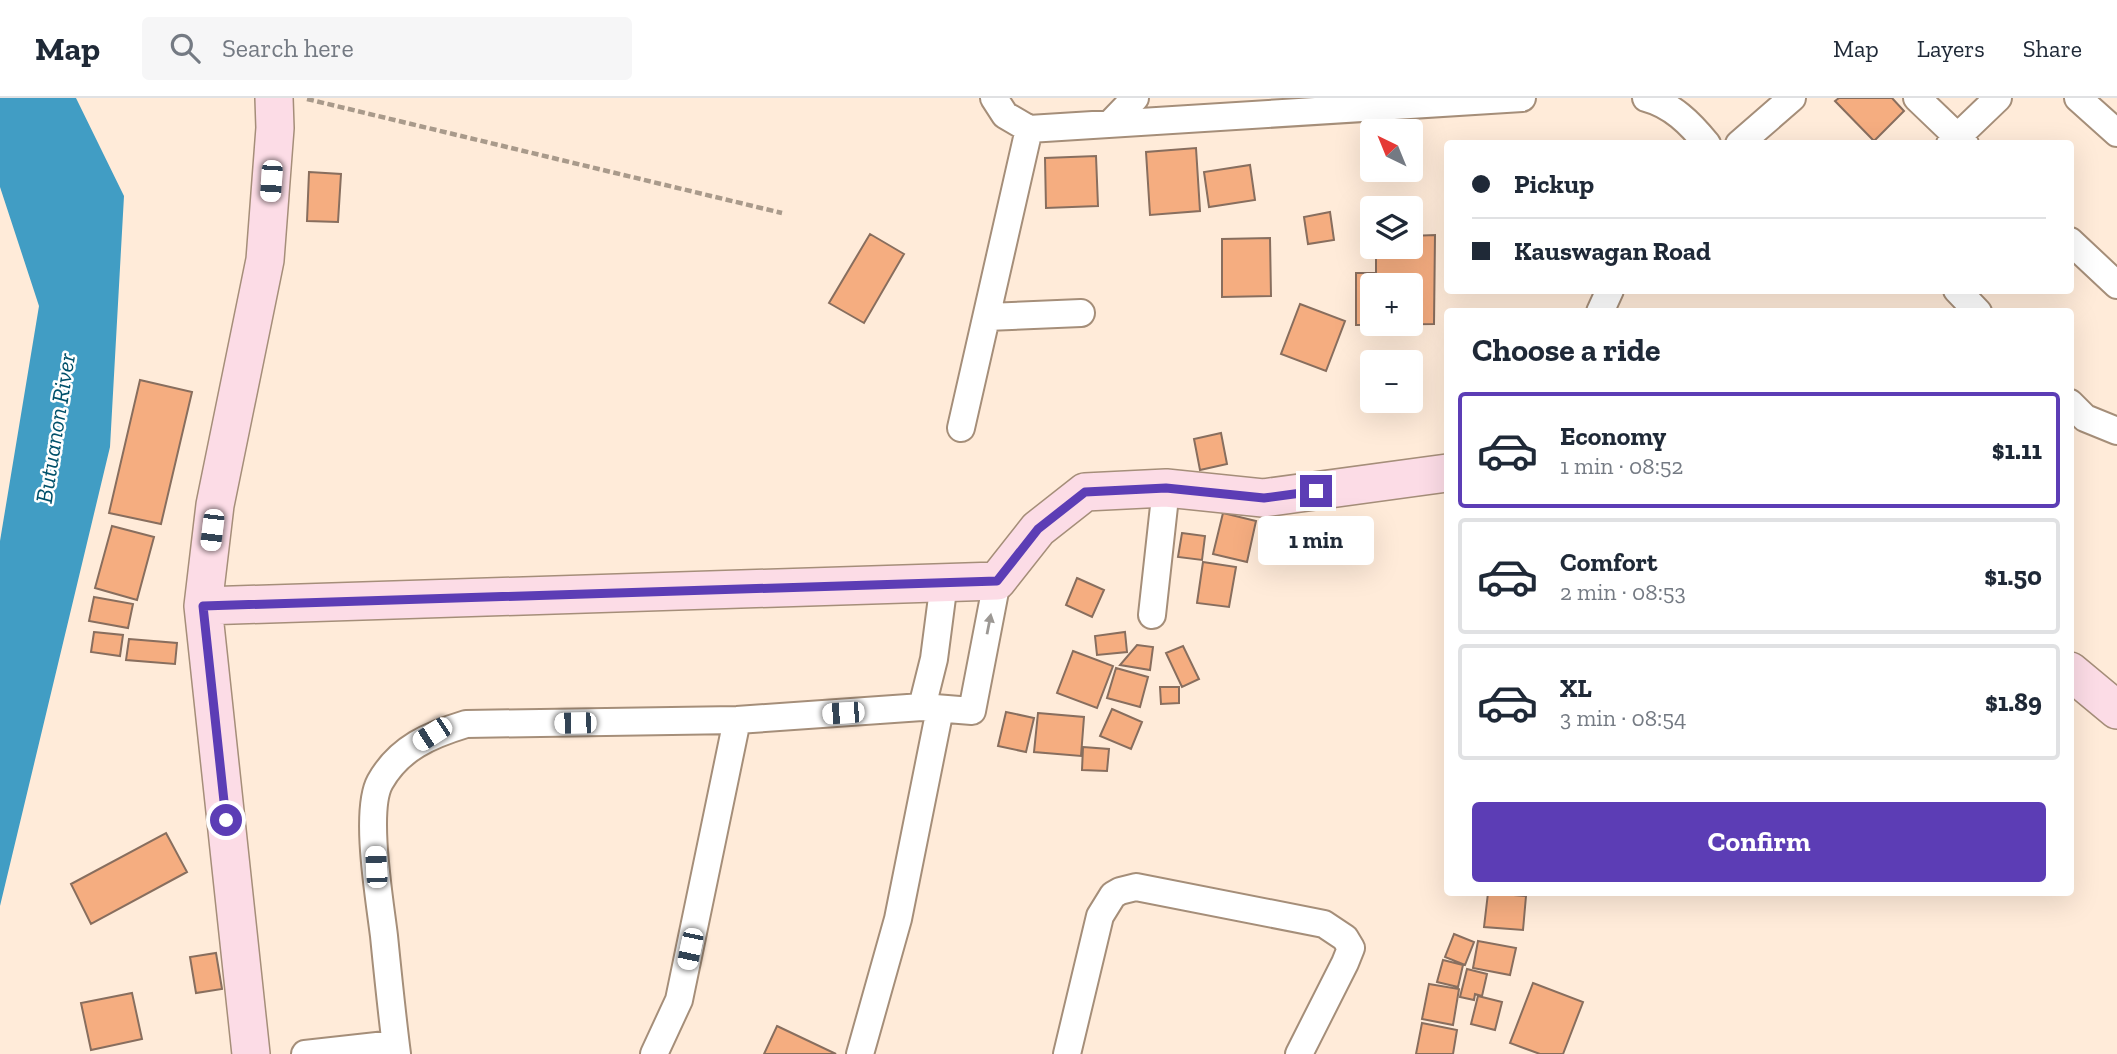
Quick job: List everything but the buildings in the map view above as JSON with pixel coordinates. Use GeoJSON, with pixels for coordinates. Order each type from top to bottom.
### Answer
{"type":"FeatureCollection","features":[{"type":"Feature","properties":{"kind":"street"},"geometry":{"type":"LineString","coordinates":[[251,1054],[203,606],[215,505],[265,260],[275,128],[274,98]]}},
{"type":"Feature","properties":{"kind":"street"},"geometry":{"type":"LineString","coordinates":[[994,98],[1004,114],[1030,129],[1522,98]]}},
{"type":"Feature","properties":{"kind":"street"},"geometry":{"type":"LineString","coordinates":[[1112,122],[1135,98]]}},
{"type":"Feature","properties":{"kind":"street"},"geometry":{"type":"LineString","coordinates":[[1646,98],[1660,102],[1690,122],[1704,140]]}},
{"type":"Feature","properties":{"kind":"street"},"geometry":{"type":"LineString","coordinates":[[1744,140],[1793,98]]}},
{"type":"Feature","properties":{"kind":"street"},"geometry":{"type":"LineString","coordinates":[[1917,98],[1957,140]]}},
{"type":"Feature","properties":{"kind":"street"},"geometry":{"type":"LineString","coordinates":[[1959,140],[1998,98]]}},
{"type":"Feature","properties":{"kind":"street"},"geometry":{"type":"LineString","coordinates":[[2078,98],[2117,133]]}},
{"type":"Feature","properties":{"kind":"street"},"geometry":{"type":"LineString","coordinates":[[961,428],[1030,129]]}},
{"type":"Feature","properties":{"kind":"street"},"geometry":{"type":"LineString","coordinates":[[2074,245],[2117,285]]}},
{"type":"Feature","properties":{"kind":"street"},"geometry":{"type":"LineString","coordinates":[[1960,294],[1974,308]]}},
{"type":"Feature","properties":{"kind":"street"},"geometry":{"type":"LineString","coordinates":[[987,317],[1081,313]]}},
{"type":"Feature","properties":{"kind":"street"},"geometry":{"type":"LineString","coordinates":[[2074,407],[2085,418],[2117,431]]}},
{"type":"Feature","properties":{"kind":"street"},"geometry":{"type":"LineString","coordinates":[[305,1054],[396,1049],[376,867],[374,816],[378,785],[397,757],[432,734],[466,724],[737,720],[931,708],[972,711],[997,581],[1038,529],[1085,492],[1166,488],[1264,498],[1444,472]]}},
{"type":"Feature","properties":{"kind":"street"},"geometry":{"type":"LineString","coordinates":[[1152,615],[1166,488]]}},
{"type":"Feature","properties":{"kind":"street"},"geometry":{"type":"LineString","coordinates":[[203,606],[997,581]]}},
{"type":"Feature","properties":{"kind":"street"},"geometry":{"type":"LineString","coordinates":[[860,1054],[898,919],[931,708],[944,582]]}},
{"type":"Feature","properties":{"kind":"street"},"geometry":{"type":"LineString","coordinates":[[2074,674],[2117,710]]}},
{"type":"Feature","properties":{"kind":"street"},"geometry":{"type":"LineString","coordinates":[[654,1054],[679,1000],[737,720]]}},
{"type":"Feature","properties":{"kind":"street"},"geometry":{"type":"LineString","coordinates":[[1067,1054],[1100,916],[1113,895],[1136,887],[1324,924],[1345,938],[1351,948],[1345,963],[1298,1054]]}},
{"type":"Feature","properties":{"kind":"path"},"geometry":{"type":"LineString","coordinates":[[303,98],[782,213]]}},
{"type":"Feature","properties":{"kind":"water","name":"Butuanon River"},"geometry":{"type":"Polygon","coordinates":[[[0,98],[76,98],[124,196],[110,447],[0,906],[0,541],[39,306],[0,187],[0,98]]]}},
{"type":"Feature","properties":{"kind":"route"},"geometry":{"type":"LineString","coordinates":[[226,820],[203,606],[997,581],[1038,529],[1085,492],[1166,488],[1264,498],[1316,491]]}}]}
